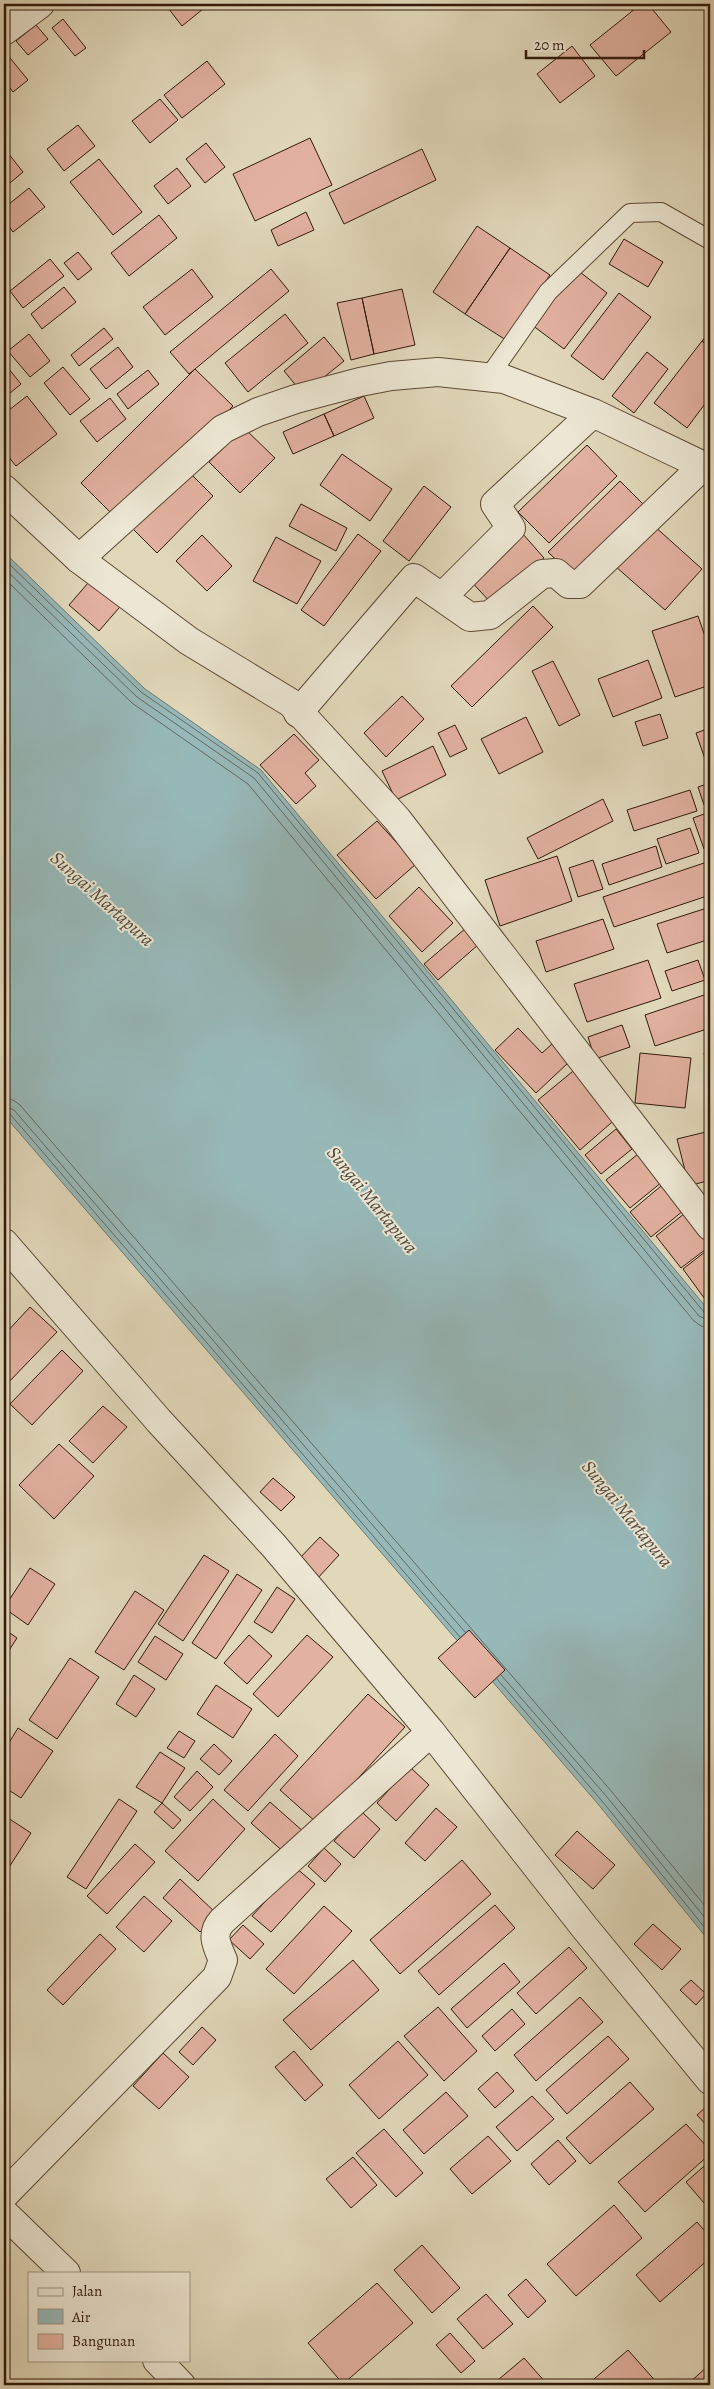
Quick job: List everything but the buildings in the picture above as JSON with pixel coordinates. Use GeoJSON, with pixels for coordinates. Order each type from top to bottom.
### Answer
{"type":"FeatureCollection","features":[{"type":"Feature","properties":{"kind":"street"},"geometry":{"type":"LineString","coordinates":[[4,31],[40,4]]}},
{"type":"Feature","properties":{"kind":"street"},"geometry":{"type":"LineString","coordinates":[[79,559],[223,428],[258,412],[360,382],[391,376],[438,372],[504,380],[593,413],[706,468],[580,584],[569,584],[556,573],[542,574],[490,615],[470,617],[443,596],[414,578],[295,708]]}},
{"type":"Feature","properties":{"kind":"street"},"geometry":{"type":"LineString","coordinates":[[443,596],[511,528],[495,504],[593,413]]}},
{"type":"Feature","properties":{"kind":"street"},"geometry":{"type":"LineString","coordinates":[[4,489],[79,559],[189,641],[295,708],[397,819],[710,1226]]}},
{"type":"Feature","properties":{"kind":"street"},"geometry":{"type":"LineString","coordinates":[[4,1243],[159,1421],[274,1546],[431,1732],[585,1928],[710,2080]]}},
{"type":"Feature","properties":{"kind":"street"},"geometry":{"type":"LineString","coordinates":[[4,2195],[217,1978],[223,1960],[215,1940],[217,1926],[431,1732]]}},
{"type":"Feature","properties":{"kind":"street"},"geometry":{"type":"LineString","coordinates":[[4,2213],[65,2272]]}},
{"type":"Feature","properties":{"kind":"street"},"geometry":{"type":"LineString","coordinates":[[159,2362],[181,2385]]}},
{"type":"Feature","properties":{"kind":"lane"},"geometry":{"type":"LineString","coordinates":[[488,378],[548,292],[630,213],[661,212],[710,240]]}},
{"type":"Feature","properties":{"kind":"water","name":"Sungai Martapura"},"geometry":{"type":"Polygon","coordinates":[[[4,552],[145,689],[261,770],[710,1312],[710,1942],[598,1804],[4,1115],[4,552]]]}}]}
